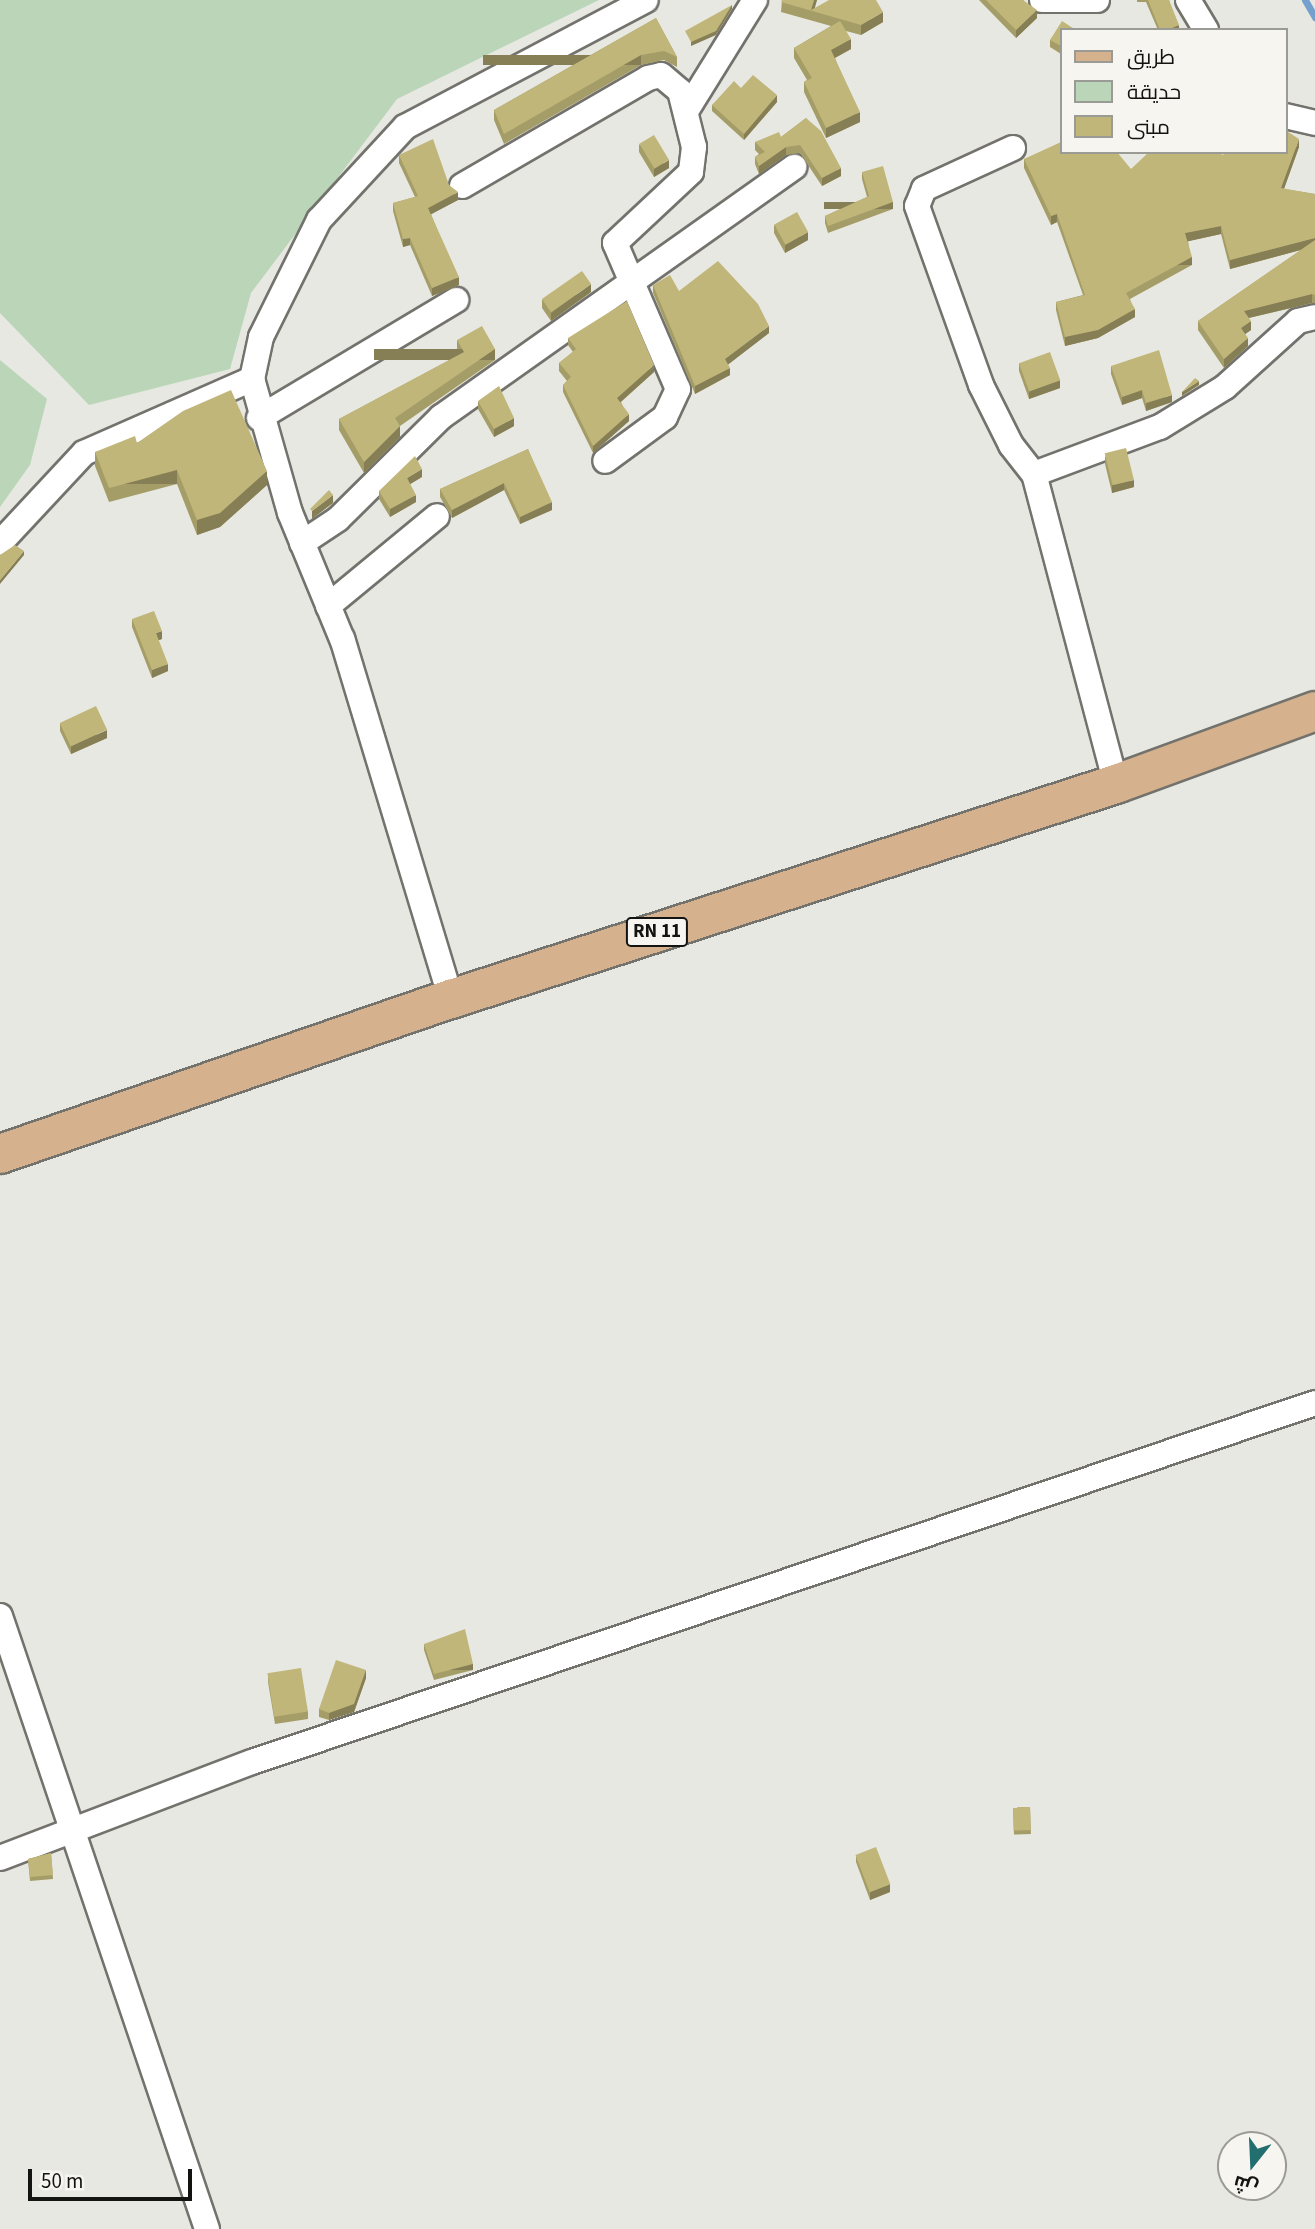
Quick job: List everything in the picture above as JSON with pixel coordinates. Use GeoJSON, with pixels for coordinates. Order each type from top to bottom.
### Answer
{"type":"FeatureCollection","features":[{"type":"Feature","properties":{"kind":"main road","name":"RN 11"},"geometry":{"type":"LineString","coordinates":[[0,1154],[451,999],[1116,784],[1315,711]]}},
{"type":"Feature","properties":{"kind":"street"},"geometry":{"type":"LineString","coordinates":[[451,999],[328,606],[302,543],[258,418],[252,379],[266,326],[319,220],[405,127],[646,0]]}},
{"type":"Feature","properties":{"kind":"street"},"geometry":{"type":"LineString","coordinates":[[688,108],[755,0]]}},
{"type":"Feature","properties":{"kind":"street"},"geometry":{"type":"LineString","coordinates":[[1042,0],[1097,0]]}},
{"type":"Feature","properties":{"kind":"street"},"geometry":{"type":"LineString","coordinates":[[1188,0],[1205,28]]}},
{"type":"Feature","properties":{"kind":"street"},"geometry":{"type":"LineString","coordinates":[[462,186],[648,78],[670,79],[688,108],[691,172],[615,243],[635,284],[678,389],[665,417],[605,461]]}},
{"type":"Feature","properties":{"kind":"street"},"geometry":{"type":"LineString","coordinates":[[1287,117],[1315,124]]}},
{"type":"Feature","properties":{"kind":"street"},"geometry":{"type":"LineString","coordinates":[[1013,148],[924,189],[917,206],[981,385],[1011,445],[1034,474],[1116,784]]}},
{"type":"Feature","properties":{"kind":"street"},"geometry":{"type":"LineString","coordinates":[[302,543],[338,519],[441,417],[635,284],[794,167]]}},
{"type":"Feature","properties":{"kind":"street"},"geometry":{"type":"LineString","coordinates":[[258,418],[456,300]]}},
{"type":"Feature","properties":{"kind":"street"},"geometry":{"type":"LineString","coordinates":[[1034,474],[1160,427],[1225,387],[1298,321],[1315,317]]}},
{"type":"Feature","properties":{"kind":"street"},"geometry":{"type":"LineString","coordinates":[[0,543],[84,453],[252,379]]}},
{"type":"Feature","properties":{"kind":"street"},"geometry":{"type":"LineString","coordinates":[[328,606],[438,516]]}},
{"type":"Feature","properties":{"kind":"street"},"geometry":{"type":"LineString","coordinates":[[0,1858],[252,1762],[1315,1402]]}},
{"type":"Feature","properties":{"kind":"street"},"geometry":{"type":"LineString","coordinates":[[0,1616],[207,2229]]}},
{"type":"Feature","properties":{"kind":"green space"},"geometry":{"type":"Polygon","coordinates":[[[0,0],[599,0],[397,99],[251,293],[230,369],[89,405],[0,313],[0,0]]]}},
{"type":"Feature","properties":{"kind":"green space"},"geometry":{"type":"Polygon","coordinates":[[[0,360],[47,399],[30,465],[0,507],[0,360]]]}},
{"type":"Feature","properties":{"kind":"building"},"geometry":{"type":"Polygon","coordinates":[[[814,0],[811,10],[829,0],[876,0],[883,12],[861,25],[781,2],[814,0]]]}},
{"type":"Feature","properties":{"kind":"building"},"geometry":{"type":"Polygon","coordinates":[[[986,0],[1023,0],[1037,10],[1016,30],[986,0]]]}},
{"type":"Feature","properties":{"kind":"building"},"geometry":{"type":"Polygon","coordinates":[[[1148,0],[1169,0],[1179,25],[1159,28],[1148,0]]]}},
{"type":"Feature","properties":{"kind":"building"},"geometry":{"type":"Polygon","coordinates":[[[732,5],[716,31],[691,42],[685,31],[732,5]]]}},
{"type":"Feature","properties":{"kind":"building"},"geometry":{"type":"Polygon","coordinates":[[[656,18],[677,57],[664,51],[641,55],[504,134],[494,110],[656,18]]]}},
{"type":"Feature","properties":{"kind":"building"},"geometry":{"type":"Polygon","coordinates":[[[840,21],[851,39],[831,50],[860,112],[826,128],[804,82],[812,78],[794,48],[840,21]]]}},
{"type":"Feature","properties":{"kind":"building"},"geometry":{"type":"Polygon","coordinates":[[[1062,21],[1073,28],[1060,28],[1060,45],[1050,40],[1062,21]]]}},
{"type":"Feature","properties":{"kind":"building"},"geometry":{"type":"Polygon","coordinates":[[[753,75],[777,95],[744,134],[712,105],[734,81],[741,88],[753,75]]]}},
{"type":"Feature","properties":{"kind":"building"},"geometry":{"type":"Polygon","coordinates":[[[806,118],[821,131],[841,168],[822,178],[800,145],[786,147],[759,166],[755,157],[765,152],[755,142],[779,132],[781,137],[806,118]]]}},
{"type":"Feature","properties":{"kind":"building"},"geometry":{"type":"Polygon","coordinates":[[[1287,131],[1299,139],[1281,188],[1315,194],[1315,238],[1230,260],[1221,226],[1185,233],[1192,257],[1126,293],[1135,309],[1098,330],[1065,337],[1056,302],[1085,295],[1057,214],[1051,216],[1024,159],[1060,142],[1060,154],[1119,154],[1131,169],[1147,154],[1287,154],[1287,131]]]}},
{"type":"Feature","properties":{"kind":"building"},"geometry":{"type":"Polygon","coordinates":[[[654,135],[669,160],[654,169],[639,144],[654,135]]]}},
{"type":"Feature","properties":{"kind":"building"},"geometry":{"type":"Polygon","coordinates":[[[433,139],[449,185],[458,192],[428,208],[459,277],[432,288],[410,238],[403,239],[393,203],[418,196],[399,155],[433,139]]]}},
{"type":"Feature","properties":{"kind":"building"},"geometry":{"type":"Polygon","coordinates":[[[883,166],[893,202],[828,226],[825,216],[869,196],[862,172],[883,166]]]}},
{"type":"Feature","properties":{"kind":"building"},"geometry":{"type":"Polygon","coordinates":[[[797,212],[808,232],[785,245],[774,225],[797,212]]]}},
{"type":"Feature","properties":{"kind":"building"},"geometry":{"type":"Polygon","coordinates":[[[1315,240],[1315,295],[1244,311],[1251,321],[1241,328],[1248,338],[1224,359],[1198,321],[1315,240]]]}},
{"type":"Feature","properties":{"kind":"building"},"geometry":{"type":"Polygon","coordinates":[[[718,261],[758,304],[769,326],[725,359],[730,368],[695,386],[653,285],[670,275],[679,291],[718,261]]]}},
{"type":"Feature","properties":{"kind":"building"},"geometry":{"type":"Polygon","coordinates":[[[582,271],[591,284],[551,312],[542,299],[582,271]]]}},
{"type":"Feature","properties":{"kind":"building"},"geometry":{"type":"Polygon","coordinates":[[[627,301],[654,365],[617,398],[629,414],[593,446],[563,385],[571,377],[559,363],[576,349],[568,338],[627,301]]]}},
{"type":"Feature","properties":{"kind":"building"},"geometry":{"type":"Polygon","coordinates":[[[482,326],[495,349],[395,418],[400,426],[364,462],[339,419],[464,352],[457,340],[482,326]]]}},
{"type":"Feature","properties":{"kind":"building"},"geometry":{"type":"Polygon","coordinates":[[[1159,350],[1172,395],[1146,403],[1142,390],[1122,397],[1111,366],[1159,350]]]}},
{"type":"Feature","properties":{"kind":"building"},"geometry":{"type":"Polygon","coordinates":[[[1050,352],[1060,380],[1029,391],[1019,363],[1050,352]]]}},
{"type":"Feature","properties":{"kind":"building"},"geometry":{"type":"Polygon","coordinates":[[[1195,378],[1199,381],[1182,392],[1195,378]]]}},
{"type":"Feature","properties":{"kind":"building"},"geometry":{"type":"Polygon","coordinates":[[[499,386],[514,418],[494,429],[478,401],[499,386]]]}},
{"type":"Feature","properties":{"kind":"building"},"geometry":{"type":"Polygon","coordinates":[[[231,390],[267,471],[220,513],[197,520],[177,470],[109,488],[95,452],[135,436],[137,443],[183,411],[231,390]]]}},
{"type":"Feature","properties":{"kind":"building"},"geometry":{"type":"Polygon","coordinates":[[[1126,448],[1134,480],[1113,485],[1105,453],[1126,448]]]}},
{"type":"Feature","properties":{"kind":"building"},"geometry":{"type":"Polygon","coordinates":[[[528,449],[552,502],[520,517],[504,483],[452,510],[440,489],[528,449]]]}},
{"type":"Feature","properties":{"kind":"building"},"geometry":{"type":"Polygon","coordinates":[[[415,456],[422,469],[407,478],[416,495],[390,509],[379,491],[415,456]]]}},
{"type":"Feature","properties":{"kind":"building"},"geometry":{"type":"Polygon","coordinates":[[[329,490],[333,495],[312,511],[310,509],[329,490]]]}},
{"type":"Feature","properties":{"kind":"building"},"geometry":{"type":"Polygon","coordinates":[[[15,545],[24,551],[0,580],[0,555],[15,545]]]}},
{"type":"Feature","properties":{"kind":"building"},"geometry":{"type":"Polygon","coordinates":[[[154,611],[162,631],[156,633],[168,664],[152,670],[132,619],[154,611]]]}},
{"type":"Feature","properties":{"kind":"building"},"geometry":{"type":"Polygon","coordinates":[[[96,706],[107,730],[71,746],[60,723],[96,706]]]}},
{"type":"Feature","properties":{"kind":"building"},"geometry":{"type":"Polygon","coordinates":[[[465,1629],[473,1664],[434,1674],[424,1644],[465,1629]]]}},
{"type":"Feature","properties":{"kind":"building"},"geometry":{"type":"Polygon","coordinates":[[[336,1660],[366,1670],[354,1704],[329,1713],[319,1709],[336,1660]]]}},
{"type":"Feature","properties":{"kind":"building"},"geometry":{"type":"Polygon","coordinates":[[[301,1668],[308,1711],[274,1717],[267,1673],[301,1668]]]}},
{"type":"Feature","properties":{"kind":"building"},"geometry":{"type":"Polygon","coordinates":[[[1030,1807],[1031,1830],[1014,1831],[1013,1808],[1030,1807]]]}},
{"type":"Feature","properties":{"kind":"building"},"geometry":{"type":"Polygon","coordinates":[[[876,1847],[890,1884],[870,1892],[855,1855],[876,1847]]]}},
{"type":"Feature","properties":{"kind":"building"},"geometry":{"type":"Polygon","coordinates":[[[51,1853],[53,1875],[30,1877],[28,1859],[51,1853]]]}},
{"type":"Feature","properties":{"kind":"waterway"},"geometry":{"type":"LineString","coordinates":[[1305,0],[1315,17]]}}]}
